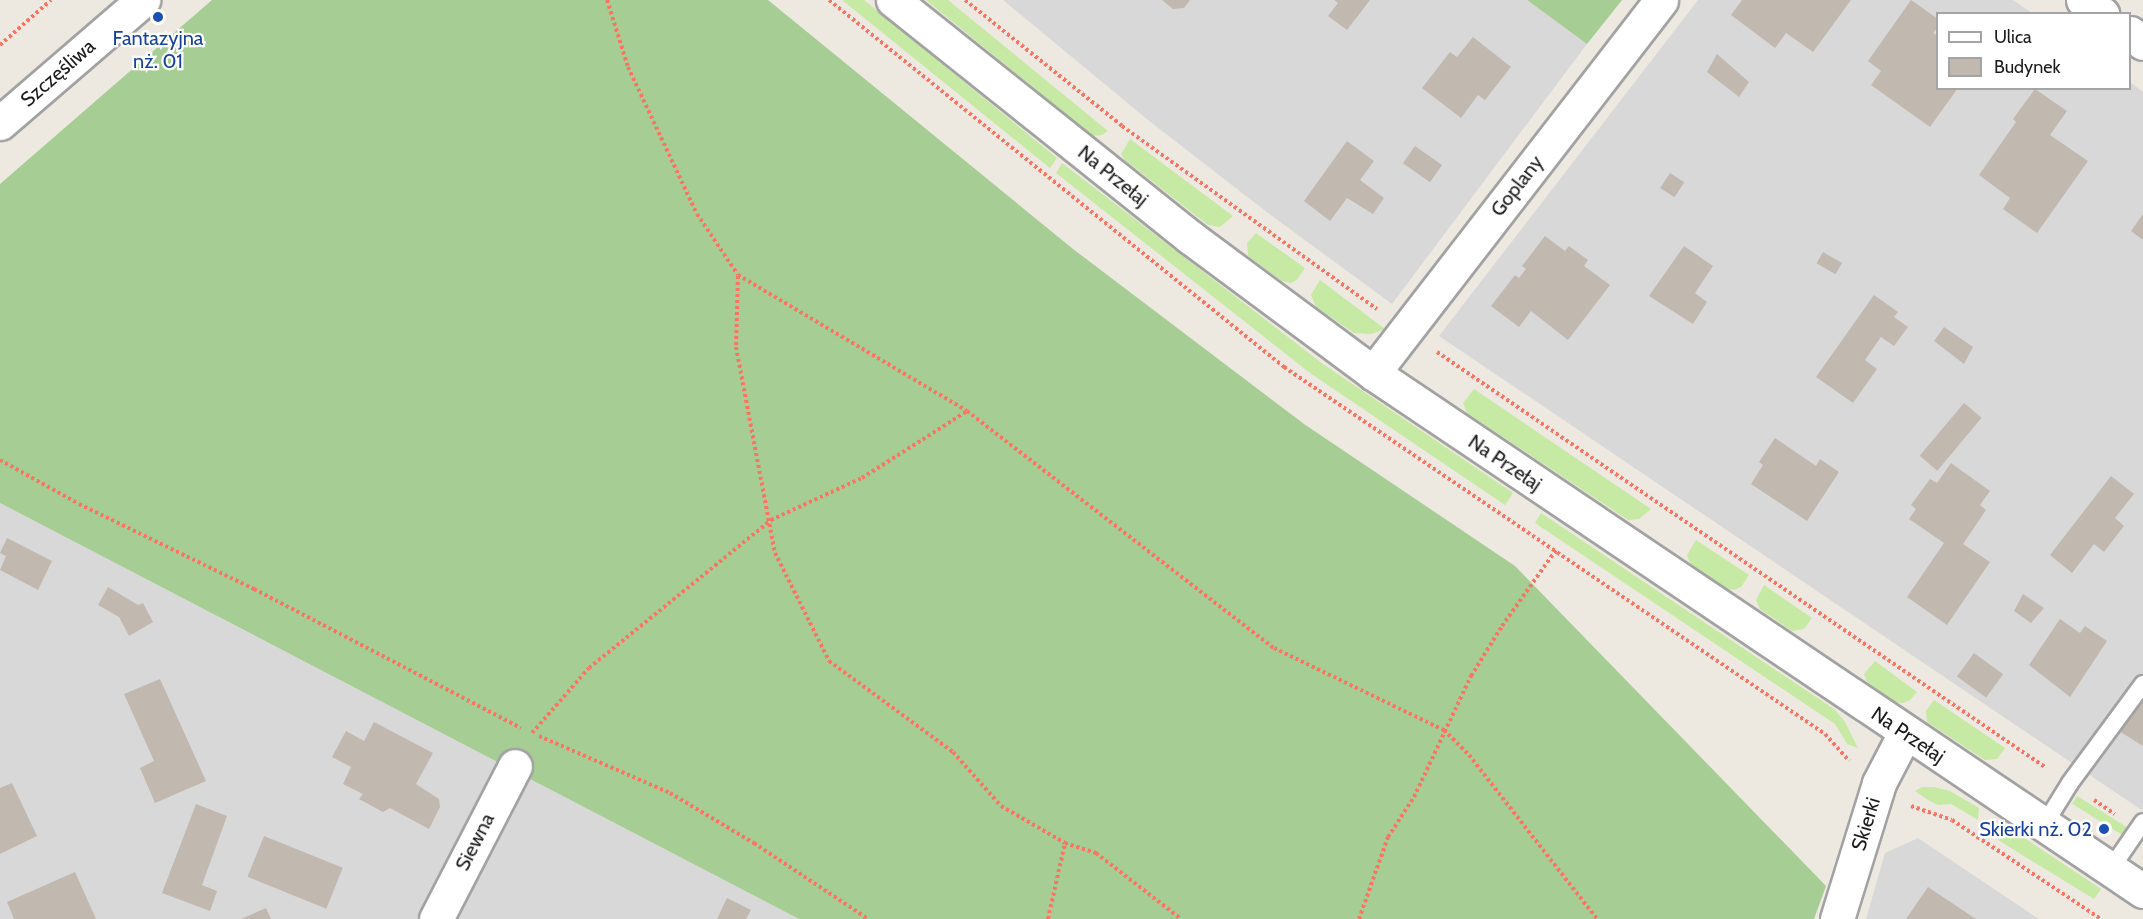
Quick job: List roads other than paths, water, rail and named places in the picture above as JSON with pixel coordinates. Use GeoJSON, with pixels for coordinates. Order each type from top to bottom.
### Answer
{"type":"FeatureCollection","features":[{"type":"Feature","properties":{"kind":"street","name":"Szczęśliwa"},"geometry":{"type":"LineString","coordinates":[[0,123],[143,0]]}},
{"type":"Feature","properties":{"kind":"street","name":"Na Przełaj"},"geometry":{"type":"LineString","coordinates":[[893,0],[1190,237],[1373,373],[2143,891]]}},
{"type":"Feature","properties":{"kind":"street","name":"Goplany"},"geometry":{"type":"LineString","coordinates":[[1373,373],[1661,0]]}},
{"type":"Feature","properties":{"kind":"street"},"geometry":{"type":"LineString","coordinates":[[2082,0],[2099,12]]}},
{"type":"Feature","properties":{"kind":"street"},"geometry":{"type":"LineString","coordinates":[[2131,34],[2143,43]]}},
{"type":"Feature","properties":{"kind":"street","name":"Skierki"},"geometry":{"type":"LineString","coordinates":[[1837,919],[1879,783],[1905,733]]}},
{"type":"Feature","properties":{"kind":"street","name":"Siewna"},"geometry":{"type":"LineString","coordinates":[[436,919],[515,766]]}},
{"type":"Feature","properties":{"kind":"lane"},"geometry":{"type":"LineString","coordinates":[[2044,825],[2070,783],[2143,684]]}},
{"type":"Feature","properties":{"kind":"lane"},"geometry":{"type":"LineString","coordinates":[[2110,870],[2140,825]]}},
{"type":"Feature","properties":{"kind":"place","name":"Fantazyjna nż. 01"},"geometry":{"type":"Point","coordinates":[158,17]}},
{"type":"Feature","properties":{"kind":"place","name":"Skierki nż. 02"},"geometry":{"type":"Point","coordinates":[2104,829]}}]}
